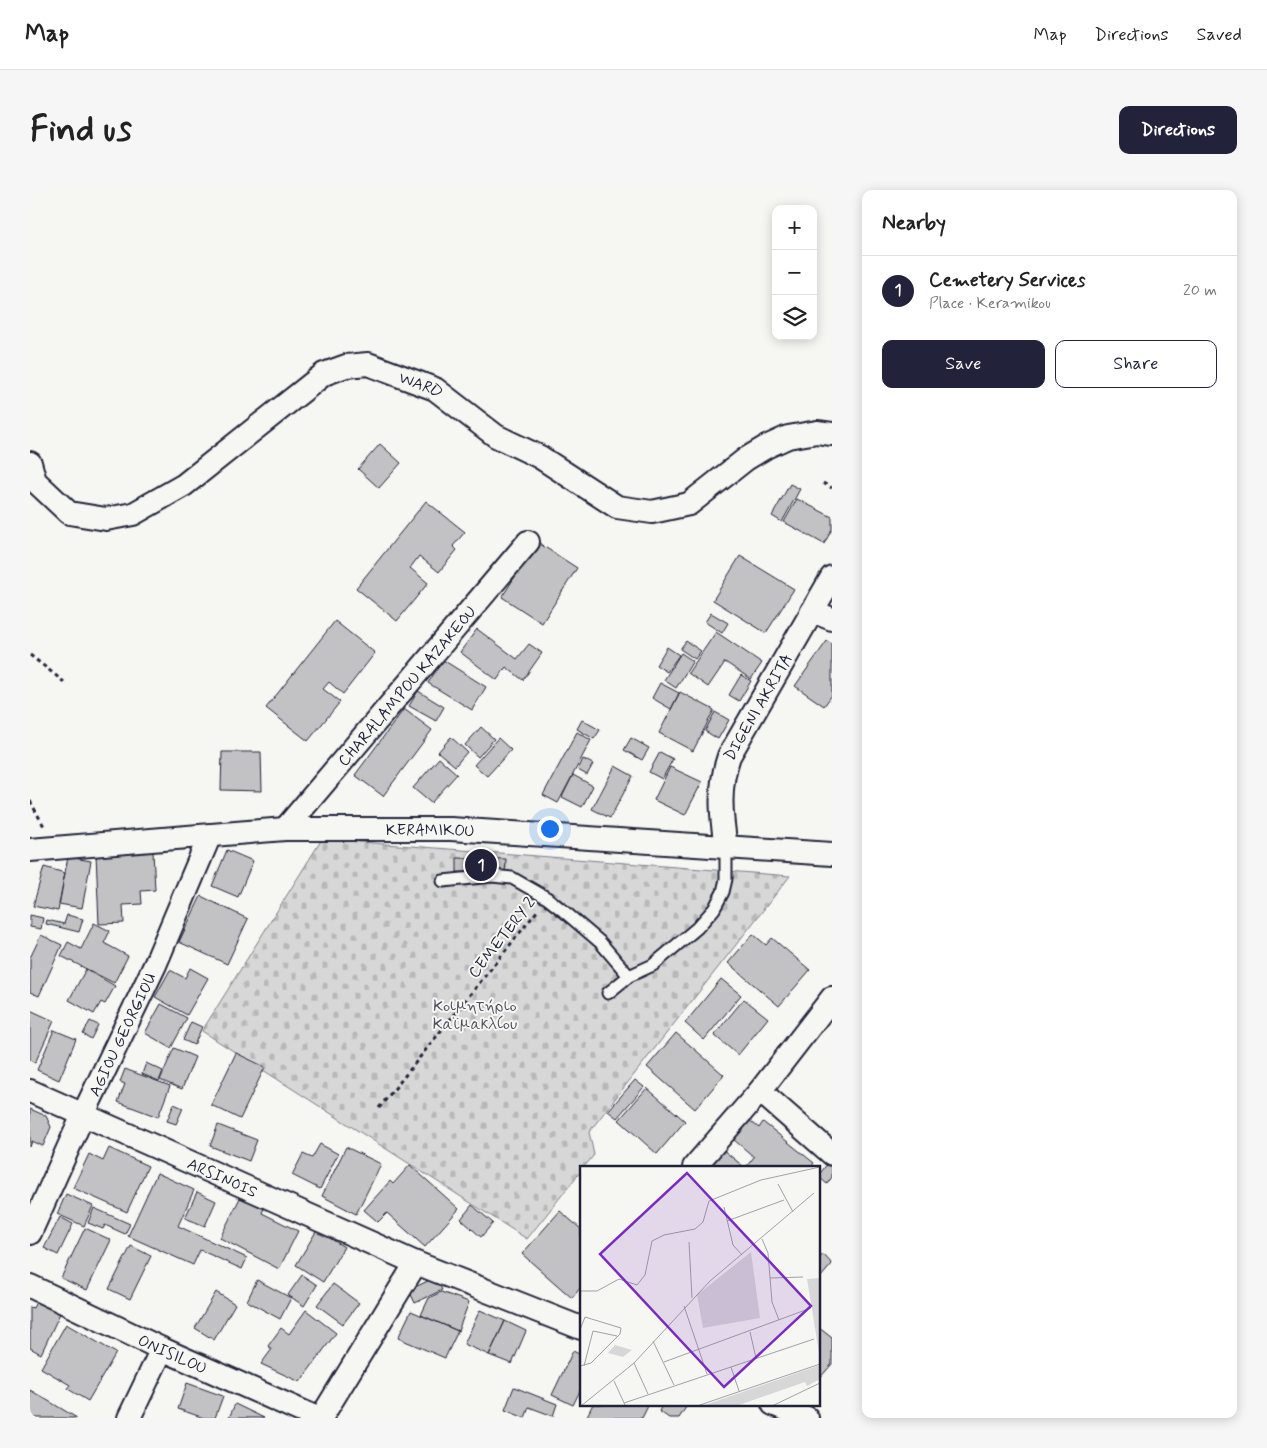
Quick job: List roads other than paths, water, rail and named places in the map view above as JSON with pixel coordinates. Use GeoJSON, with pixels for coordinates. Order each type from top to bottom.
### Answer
{"type":"FeatureCollection","features":[{"type":"Feature","properties":{"kind":"street","name":"WARD"},"geometry":{"type":"LineString","coordinates":[[30,463],[35,481],[69,513],[106,519],[133,514],[184,484],[324,374],[346,366],[368,364],[435,389],[496,436],[540,457],[617,507],[652,512],[689,504],[746,458],[766,447],[788,438],[817,432],[832,434]]}},
{"type":"Feature","properties":{"kind":"street","name":"CHARALAMPOU KAZAKEOU"},"geometry":{"type":"LineString","coordinates":[[285,829],[528,542]]}},
{"type":"Feature","properties":{"kind":"street","name":"DIGENI AKRITA"},"geometry":{"type":"LineString","coordinates":[[726,847],[720,805],[720,788],[729,756],[822,615],[832,577]]}},
{"type":"Feature","properties":{"kind":"street","name":"KERAMIKOU"},"geometry":{"type":"LineString","coordinates":[[30,850],[285,829],[451,829],[832,854]]}},
{"type":"Feature","properties":{"kind":"street","name":"AGIOU GEORGIOU"},"geometry":{"type":"LineString","coordinates":[[30,1233],[155,965],[210,835]]}},
{"type":"Feature","properties":{"kind":"street"},"geometry":{"type":"LineString","coordinates":[[695,1166],[760,1092],[832,998]]}},
{"type":"Feature","properties":{"kind":"street","name":"ARSINOIS"},"geometry":{"type":"LineString","coordinates":[[30,1092],[416,1263],[580,1328]]}},
{"type":"Feature","properties":{"kind":"street"},"geometry":{"type":"LineString","coordinates":[[760,1092],[832,1154]]}},
{"type":"Feature","properties":{"kind":"street"},"geometry":{"type":"LineString","coordinates":[[320,1418],[416,1263]]}},
{"type":"Feature","properties":{"kind":"street","name":"ONISILOU"},"geometry":{"type":"LineString","coordinates":[[30,1286],[162,1349],[317,1418]]}},
{"type":"Feature","properties":{"kind":"street"},"geometry":{"type":"LineString","coordinates":[[129,1418],[162,1349]]}},
{"type":"Feature","properties":{"kind":"street"},"geometry":{"type":"LineString","coordinates":[[778,1406],[807,1418]]}},
{"type":"Feature","properties":{"kind":"lane"},"geometry":{"type":"LineString","coordinates":[[608,993],[630,976],[654,965],[697,928],[714,909],[723,892],[726,879],[726,847]]}},
{"type":"Feature","properties":{"kind":"lane"},"geometry":{"type":"LineString","coordinates":[[443,881],[492,876],[512,878],[547,898],[600,942],[630,976]]}},
{"type":"Feature","properties":{"kind":"place","name":"Cemetery Services"},"geometry":{"type":"Point","coordinates":[481,865]}},
{"type":"Feature","properties":{"kind":"park label","name":"Κοιμητήριο Καϊμακλίου"},"geometry":{"type":"Point","coordinates":[475,1014]}}]}
